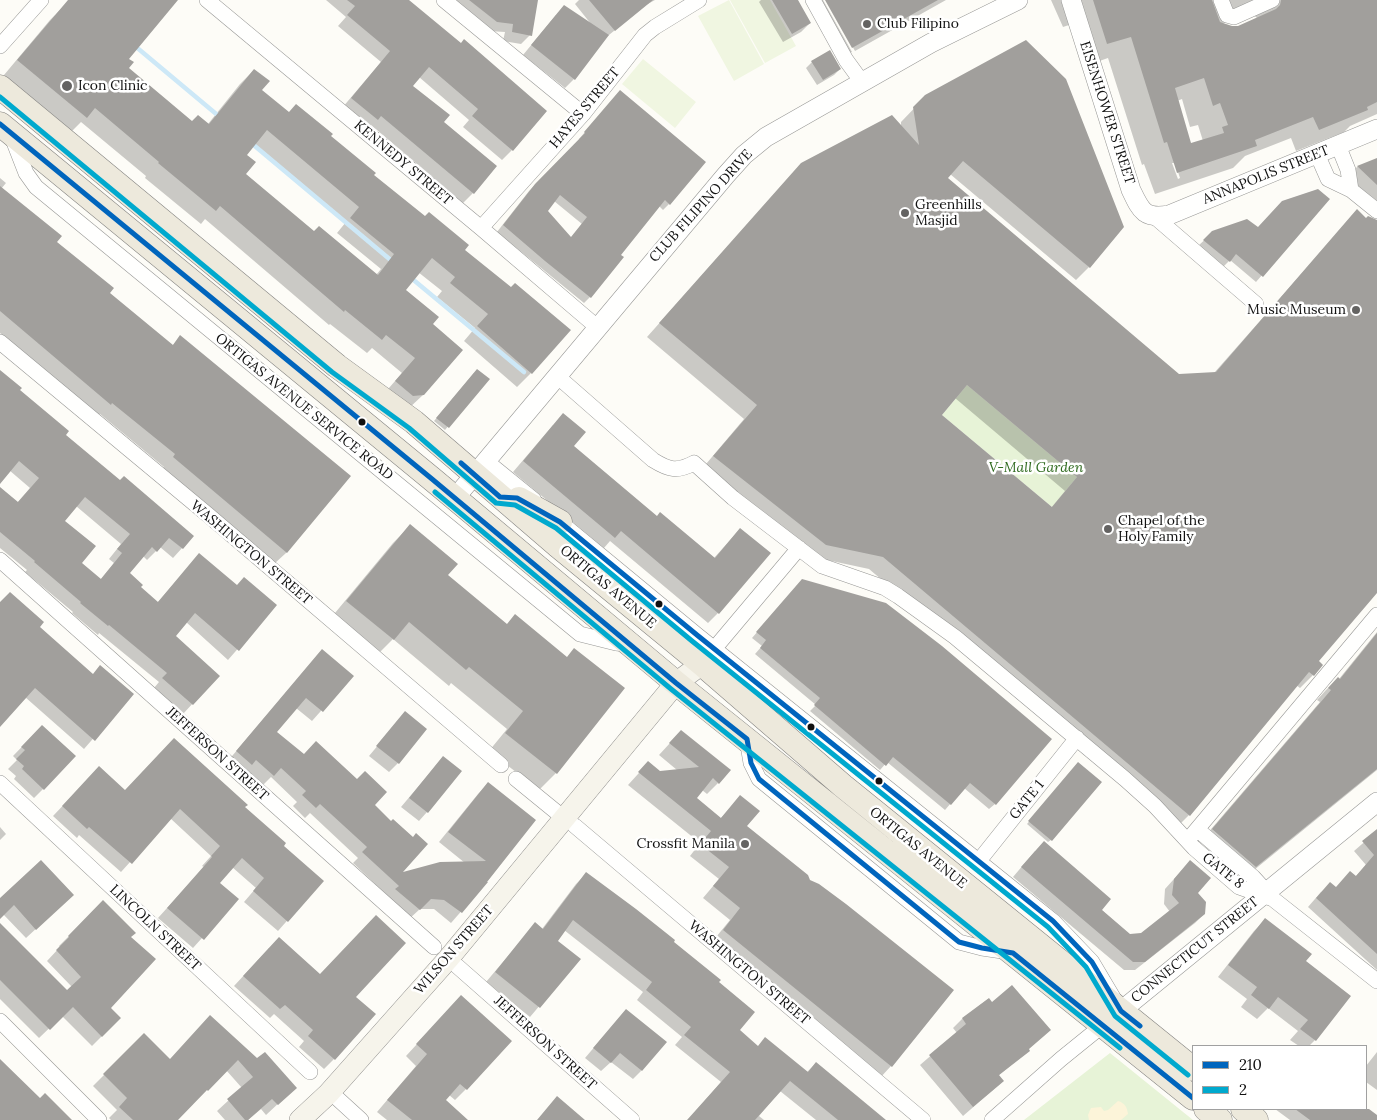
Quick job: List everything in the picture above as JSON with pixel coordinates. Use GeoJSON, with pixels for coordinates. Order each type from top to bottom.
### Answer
{"type":"FeatureCollection","features":[{"type":"Feature","properties":{"kind":"main road","name":"ORTIGAS AVENUE"},"geometry":{"type":"LineString","coordinates":[[0,87],[337,366],[480,468],[500,496],[647,620],[708,656],[842,786],[1112,1018],[1192,1097]]}},
{"type":"Feature","properties":{"kind":"main road","name":"ORTIGAS AVENUE"},"geometry":{"type":"LineString","coordinates":[[4,128],[682,687],[1013,953],[1192,1068]]}},
{"type":"Feature","properties":{"kind":"main road"},"geometry":{"type":"LineString","coordinates":[[500,496],[517,498],[560,522]]}},
{"type":"Feature","properties":{"kind":"main road","name":"WILSON STREET"},"geometry":{"type":"LineString","coordinates":[[315,1120],[338,1100],[457,966],[570,822],[708,656]]}},
{"type":"Feature","properties":{"kind":"main road","name":"WILSON STREET"},"geometry":{"type":"LineString","coordinates":[[300,1120],[328,1094],[570,822],[592,806],[661,725],[682,687]]}},
{"type":"Feature","properties":{"kind":"main road"},"geometry":{"type":"LineString","coordinates":[[1207,1110],[1220,1120]]}},
{"type":"Feature","properties":{"kind":"main road"},"geometry":{"type":"LineString","coordinates":[[1243,1110],[1256,1120]]}},
{"type":"Feature","properties":{"kind":"street"},"geometry":{"type":"LineString","coordinates":[[0,46],[41,0]]}},
{"type":"Feature","properties":{"kind":"street","name":"KENNEDY STREET"},"geometry":{"type":"LineString","coordinates":[[207,0],[482,228],[597,327]]}},
{"type":"Feature","properties":{"kind":"street"},"geometry":{"type":"LineString","coordinates":[[444,0],[583,114]]}},
{"type":"Feature","properties":{"kind":"street","name":"HAYES STREET"},"geometry":{"type":"LineString","coordinates":[[482,228],[583,114],[645,35],[699,0]]}},
{"type":"Feature","properties":{"kind":"street"},"geometry":{"type":"LineString","coordinates":[[813,0],[846,60],[862,82]]}},
{"type":"Feature","properties":{"kind":"street","name":"CLUB FILIPINO DRIVE"},"geometry":{"type":"LineString","coordinates":[[455,498],[597,327],[744,155],[766,137],[862,82],[931,43],[1018,0]]}},
{"type":"Feature","properties":{"kind":"street","name":"EISENHOWER STREET"},"geometry":{"type":"LineString","coordinates":[[1071,0],[1131,190],[1143,212],[1154,217]]}},
{"type":"Feature","properties":{"kind":"street"},"geometry":{"type":"LineString","coordinates":[[1221,0],[1227,15],[1234,17],[1272,0]]}},
{"type":"Feature","properties":{"kind":"street","name":"ORTIGAS AVENUE SERVICE ROAD"},"geometry":{"type":"LineString","coordinates":[[4,128],[26,173],[36,187],[580,634],[616,643],[630,644]]}},
{"type":"Feature","properties":{"kind":"street","name":"ANNAPOLIS STREET"},"geometry":{"type":"LineString","coordinates":[[1154,217],[1169,215],[1377,129]]}},
{"type":"Feature","properties":{"kind":"street"},"geometry":{"type":"LineString","coordinates":[[1338,145],[1348,170],[1351,190]]}},
{"type":"Feature","properties":{"kind":"street"},"geometry":{"type":"LineString","coordinates":[[1317,154],[1328,179],[1351,190],[1377,211]]}},
{"type":"Feature","properties":{"kind":"street"},"geometry":{"type":"LineString","coordinates":[[1177,211],[1175,225],[1188,246]]}},
{"type":"Feature","properties":{"kind":"street"},"geometry":{"type":"LineString","coordinates":[[1154,217],[1256,304]]}},
{"type":"Feature","properties":{"kind":"street","name":"WASHINGTON STREET"},"geometry":{"type":"LineString","coordinates":[[0,342],[501,765]]}},
{"type":"Feature","properties":{"kind":"street","name":"GATE 8"},"geometry":{"type":"LineString","coordinates":[[557,376],[653,460],[671,469],[681,469],[694,463],[737,502],[822,566],[885,588],[954,636],[1077,738],[1155,806],[1253,878],[1267,895],[1377,981]]}},
{"type":"Feature","properties":{"kind":"street"},"geometry":{"type":"LineString","coordinates":[[480,468],[560,522],[708,656],[1053,921],[1092,962],[1112,1018]]}},
{"type":"Feature","properties":{"kind":"street"},"geometry":{"type":"LineString","coordinates":[[708,656],[799,548]]}},
{"type":"Feature","properties":{"kind":"street","name":"JEFFERSON STREET"},"geometry":{"type":"LineString","coordinates":[[0,560],[434,947]]}},
{"type":"Feature","properties":{"kind":"street"},"geometry":{"type":"LineString","coordinates":[[1193,835],[1377,615]]}},
{"type":"Feature","properties":{"kind":"street","name":"GATE 1"},"geometry":{"type":"LineString","coordinates":[[978,862],[1077,738]]}},
{"type":"Feature","properties":{"kind":"street","name":"WASHINGTON STREET"},"geometry":{"type":"LineString","coordinates":[[516,779],[570,822],[924,1120]]}},
{"type":"Feature","properties":{"kind":"street","name":"LINCOLN STREET"},"geometry":{"type":"LineString","coordinates":[[0,783],[310,1072]]}},
{"type":"Feature","properties":{"kind":"street","name":"CONNECTICUT STREET"},"geometry":{"type":"LineString","coordinates":[[992,1120],[1061,1058],[1267,895],[1377,802]]}},
{"type":"Feature","properties":{"kind":"street","name":"JEFFERSON STREET"},"geometry":{"type":"LineString","coordinates":[[457,966],[632,1120]]}},
{"type":"Feature","properties":{"kind":"street"},"geometry":{"type":"LineString","coordinates":[[0,1021],[99,1120]]}},
{"type":"Feature","properties":{"kind":"street"},"geometry":{"type":"LineString","coordinates":[[338,1100],[361,1120]]}},
{"type":"Feature","properties":{"kind":"green space"},"geometry":{"type":"Polygon","coordinates":[[[729,0],[764,64],[734,81],[698,16],[729,0]]]}},
{"type":"Feature","properties":{"kind":"green space"},"geometry":{"type":"Polygon","coordinates":[[[730,0],[770,0],[796,46],[765,63],[730,0]]]}},
{"type":"Feature","properties":{"kind":"green space"},"geometry":{"type":"Polygon","coordinates":[[[643,59],[696,102],[675,128],[622,84],[643,59]]]}},
{"type":"Feature","properties":{"kind":"green space","name":"V-Mall Garden"},"geometry":{"type":"Polygon","coordinates":[[[967,385],[1077,477],[1052,507],[942,415],[967,385]]]}},
{"type":"Feature","properties":{"kind":"green space"},"geometry":{"type":"Polygon","coordinates":[[[1110,1053],[1193,1120],[1024,1120],[1110,1053]]]}},
{"type":"Feature","properties":{"kind":"sand"},"geometry":{"type":"Polygon","coordinates":[[[1118,1101],[1125,1106],[1128,1114],[1121,1120],[1089,1120],[1088,1115],[1091,1108],[1101,1107],[1104,1111],[1108,1110],[1118,1101]]]}},
{"type":"Feature","properties":{"kind":"building"},"geometry":{"type":"Polygon","coordinates":[[[68,0],[178,0],[129,59],[134,62],[129,68],[192,121],[198,115],[209,124],[254,69],[270,81],[262,90],[289,112],[296,104],[376,173],[374,175],[425,216],[429,212],[469,245],[465,250],[511,287],[515,283],[571,330],[532,374],[477,326],[488,314],[450,283],[455,277],[432,258],[406,290],[439,317],[433,324],[463,350],[424,395],[413,396],[395,381],[415,358],[386,335],[382,340],[345,310],[344,312],[220,206],[216,211],[95,108],[87,118],[17,60],[68,0]],[[267,130],[247,155],[256,162],[246,174],[314,231],[319,226],[378,275],[394,254],[350,218],[359,207],[267,130]]]}},
{"type":"Feature","properties":{"kind":"building"},"geometry":{"type":"Polygon","coordinates":[[[347,0],[409,0],[461,43],[464,39],[547,111],[513,151],[472,116],[478,109],[429,67],[413,86],[450,115],[444,122],[497,166],[474,194],[381,116],[378,120],[351,98],[390,51],[347,15],[355,6],[347,0]]]}},
{"type":"Feature","properties":{"kind":"building"},"geometry":{"type":"Polygon","coordinates":[[[469,0],[538,0],[532,36],[512,32],[513,24],[497,22],[469,0]]]}},
{"type":"Feature","properties":{"kind":"building"},"geometry":{"type":"Polygon","coordinates":[[[589,0],[653,0],[615,31],[589,0]]]}},
{"type":"Feature","properties":{"kind":"building"},"geometry":{"type":"Polygon","coordinates":[[[772,0],[798,0],[811,23],[792,34],[772,0]]]}},
{"type":"Feature","properties":{"kind":"building","name":"Club Filipino"},"geometry":{"type":"Polygon","coordinates":[[[825,0],[938,0],[852,48],[825,0]]]}},
{"type":"Feature","properties":{"kind":"building"},"geometry":{"type":"Polygon","coordinates":[[[1093,0],[1212,0],[1220,22],[1238,26],[1276,9],[1280,5],[1281,0],[1377,0],[1377,102],[1367,107],[1368,110],[1319,130],[1313,117],[1255,140],[1257,146],[1177,173],[1167,142],[1164,143],[1131,37],[1107,44],[1093,0]],[[1204,78],[1175,88],[1191,143],[1224,133],[1222,127],[1228,125],[1220,103],[1213,106],[1204,78]]]}},
{"type":"Feature","properties":{"kind":"building"},"geometry":{"type":"Polygon","coordinates":[[[564,5],[609,35],[575,80],[531,45],[564,5]]]}},
{"type":"Feature","properties":{"kind":"building"},"geometry":{"type":"Polygon","coordinates":[[[1026,40],[1066,79],[1124,227],[1090,268],[963,161],[948,178],[1179,374],[1216,372],[1357,209],[1366,218],[1368,216],[1377,220],[1377,593],[1319,661],[1323,665],[1314,676],[1309,672],[1190,816],[883,557],[826,545],[713,456],[757,405],[659,323],[801,163],[892,115],[919,145],[913,107],[925,95],[1026,40]],[[967,385],[942,415],[1052,507],[1077,477],[967,385]]]}},
{"type":"Feature","properties":{"kind":"building"},"geometry":{"type":"Polygon","coordinates":[[[830,50],[841,69],[823,80],[811,61],[830,50]]]}},
{"type":"Feature","properties":{"kind":"building"},"geometry":{"type":"Polygon","coordinates":[[[620,90],[706,162],[670,205],[665,200],[621,255],[624,257],[591,298],[503,225],[535,184],[620,90]],[[560,195],[548,211],[571,237],[587,217],[560,195]]]}},
{"type":"Feature","properties":{"kind":"building"},"geometry":{"type":"Polygon","coordinates":[[[1377,158],[1377,185],[1357,166],[1377,158]]]}},
{"type":"Feature","properties":{"kind":"building"},"geometry":{"type":"Polygon","coordinates":[[[0,186],[62,236],[57,242],[114,288],[110,293],[173,345],[180,335],[351,476],[287,553],[173,457],[175,454],[112,403],[111,405],[0,311],[0,186]]]}},
{"type":"Feature","properties":{"kind":"building"},"geometry":{"type":"Polygon","coordinates":[[[1318,189],[1330,199],[1263,277],[1236,254],[1230,262],[1203,240],[1212,231],[1247,219],[1258,227],[1282,201],[1318,189]]]}},
{"type":"Feature","properties":{"kind":"building"},"geometry":{"type":"Polygon","coordinates":[[[477,369],[490,379],[449,428],[436,418],[477,369]]]}},
{"type":"Feature","properties":{"kind":"building"},"geometry":{"type":"Polygon","coordinates":[[[0,370],[22,388],[20,390],[69,431],[66,435],[120,480],[124,476],[194,536],[183,549],[169,538],[157,552],[152,547],[130,573],[143,585],[141,587],[158,602],[199,553],[237,585],[244,577],[277,605],[239,651],[195,613],[176,636],[220,676],[193,705],[162,678],[167,673],[80,603],[35,561],[0,532],[0,487],[18,502],[39,478],[19,461],[0,484],[0,370]],[[85,497],[65,521],[96,546],[82,563],[101,579],[122,553],[117,549],[130,534],[85,497]]]}},
{"type":"Feature","properties":{"kind":"building"},"geometry":{"type":"Polygon","coordinates":[[[563,413],[586,432],[574,446],[657,516],[660,512],[715,558],[740,528],[771,553],[719,614],[621,531],[615,538],[523,461],[563,413]]]}},
{"type":"Feature","properties":{"kind":"building"},"geometry":{"type":"Polygon","coordinates":[[[410,524],[458,564],[448,575],[507,624],[515,614],[567,657],[574,648],[625,688],[557,774],[505,733],[523,711],[469,667],[466,670],[409,622],[394,640],[346,601],[410,524]]]}},
{"type":"Feature","properties":{"kind":"building"},"geometry":{"type":"Polygon","coordinates":[[[802,579],[886,603],[942,646],[1052,739],[996,805],[970,783],[951,805],[893,757],[886,766],[814,705],[820,698],[760,648],[766,640],[756,632],[802,579]]]}},
{"type":"Feature","properties":{"kind":"building"},"geometry":{"type":"Polygon","coordinates":[[[10,592],[44,622],[40,627],[93,674],[100,665],[134,694],[95,741],[35,688],[0,727],[0,602],[10,592]]]}},
{"type":"Feature","properties":{"kind":"building"},"geometry":{"type":"Polygon","coordinates":[[[1377,633],[1377,769],[1256,867],[1212,829],[1331,690],[1328,688],[1338,677],[1340,679],[1377,633]]]}},
{"type":"Feature","properties":{"kind":"building"},"geometry":{"type":"Polygon","coordinates":[[[322,649],[354,676],[323,712],[306,698],[277,732],[304,754],[316,741],[357,779],[365,771],[387,792],[375,805],[391,821],[393,819],[413,837],[416,833],[428,844],[403,872],[440,862],[486,861],[448,832],[488,782],[536,820],[462,913],[444,900],[431,899],[420,910],[395,889],[399,886],[362,852],[367,847],[320,804],[316,808],[302,795],[306,791],[281,768],[274,776],[256,760],[252,765],[236,751],[322,649]]]}},
{"type":"Feature","properties":{"kind":"building"},"geometry":{"type":"Polygon","coordinates":[[[405,711],[427,729],[399,764],[376,746],[405,711]]]}},
{"type":"Feature","properties":{"kind":"building"},"geometry":{"type":"Polygon","coordinates":[[[42,725],[76,756],[44,790],[22,769],[24,766],[16,759],[25,750],[21,747],[42,725]]]}},
{"type":"Feature","properties":{"kind":"building"},"geometry":{"type":"Polygon","coordinates":[[[681,730],[731,770],[719,784],[713,778],[697,798],[721,818],[740,795],[760,811],[747,826],[808,875],[810,880],[819,884],[846,904],[954,990],[892,1067],[723,930],[740,908],[713,886],[729,867],[700,844],[711,831],[638,772],[648,761],[660,771],[699,767],[669,743],[681,730]]]}},
{"type":"Feature","properties":{"kind":"building"},"geometry":{"type":"Polygon","coordinates":[[[174,738],[248,805],[245,807],[286,843],[284,846],[324,881],[288,922],[253,891],[264,878],[242,858],[220,883],[239,899],[204,940],[167,908],[220,846],[180,809],[132,864],[89,827],[87,829],[62,806],[99,766],[125,790],[174,738]]]}},
{"type":"Feature","properties":{"kind":"building"},"geometry":{"type":"Polygon","coordinates":[[[443,756],[462,771],[428,813],[409,798],[443,756]]]}},
{"type":"Feature","properties":{"kind":"building"},"geometry":{"type":"Polygon","coordinates":[[[1078,762],[1102,782],[1052,841],[1028,821],[1078,762]]]}},
{"type":"Feature","properties":{"kind":"building"},"geometry":{"type":"Polygon","coordinates":[[[1377,829],[1377,954],[1316,898],[1330,882],[1336,887],[1350,871],[1356,876],[1374,855],[1362,841],[1377,829]]]}},
{"type":"Feature","properties":{"kind":"building"},"geometry":{"type":"Polygon","coordinates":[[[1044,841],[1111,899],[1102,910],[1130,934],[1141,933],[1179,903],[1172,895],[1174,879],[1190,860],[1211,878],[1198,893],[1206,902],[1205,914],[1145,962],[1133,962],[1021,867],[1044,841]]]}},
{"type":"Feature","properties":{"kind":"building"},"geometry":{"type":"Polygon","coordinates":[[[41,860],[74,895],[36,930],[14,905],[0,919],[0,898],[41,860]]]}},
{"type":"Feature","properties":{"kind":"building"},"geometry":{"type":"Polygon","coordinates":[[[586,872],[675,940],[674,942],[721,980],[719,982],[755,1012],[740,1030],[758,1046],[765,1037],[808,1072],[816,1062],[886,1120],[838,1120],[790,1081],[755,1120],[687,1120],[730,1072],[684,1035],[691,1027],[646,990],[652,982],[573,920],[558,941],[581,959],[540,1008],[495,972],[535,922],[543,929],[586,872]]]}},
{"type":"Feature","properties":{"kind":"building"},"geometry":{"type":"Polygon","coordinates":[[[103,900],[136,933],[131,937],[156,959],[111,1008],[121,1018],[102,1037],[73,1007],[50,1030],[0,980],[0,923],[67,990],[81,977],[56,950],[103,900]]]}},
{"type":"Feature","properties":{"kind":"building"},"geometry":{"type":"Polygon","coordinates":[[[376,915],[406,943],[356,997],[376,1014],[335,1060],[308,1036],[313,1030],[285,1005],[280,1009],[243,976],[279,937],[320,974],[376,915]]]}},
{"type":"Feature","properties":{"kind":"building"},"geometry":{"type":"Polygon","coordinates":[[[1265,918],[1312,954],[1306,961],[1351,996],[1316,1041],[1300,1029],[1308,1020],[1278,997],[1269,1009],[1251,995],[1257,987],[1228,965],[1265,918]]]}},
{"type":"Feature","properties":{"kind":"building"},"geometry":{"type":"Polygon","coordinates":[[[1012,985],[1051,1030],[1029,1049],[1030,1051],[999,1075],[1004,1081],[973,1107],[929,1055],[966,1024],[962,1018],[989,998],[992,1002],[1012,985]]]}},
{"type":"Feature","properties":{"kind":"building"},"geometry":{"type":"Polygon","coordinates":[[[461,995],[512,1041],[467,1090],[460,1084],[446,1100],[468,1120],[412,1120],[387,1100],[427,1054],[416,1044],[461,995]]]}},
{"type":"Feature","properties":{"kind":"building"},"geometry":{"type":"Polygon","coordinates":[[[626,1009],[667,1042],[642,1071],[620,1053],[611,1063],[593,1048],[626,1009]]]}},
{"type":"Feature","properties":{"kind":"building"},"geometry":{"type":"Polygon","coordinates":[[[210,1015],[257,1058],[265,1052],[297,1088],[278,1105],[272,1099],[248,1120],[245,1120],[227,1099],[253,1077],[238,1060],[178,1120],[133,1120],[119,1107],[127,1098],[103,1074],[144,1033],[170,1059],[210,1015]]]}},
{"type":"Feature","properties":{"kind":"building"},"geometry":{"type":"Polygon","coordinates":[[[0,1059],[40,1098],[45,1093],[72,1120],[0,1120],[0,1059]]]}},
{"type":"Feature","properties":{"kind":"building"},"geometry":{"type":"Polygon","coordinates":[[[557,1096],[585,1120],[537,1120],[557,1096]]]}},
{"type":"Feature","properties":{"kind":"building"},"geometry":{"type":"Polygon","coordinates":[[[1369,1109],[1377,1115],[1377,1120],[1310,1120],[1296,1110],[1369,1109]]]}},
{"type":"Feature","properties":{"kind":"waterway"},"geometry":{"type":"LineString","coordinates":[[135,46],[221,118]]}},
{"type":"Feature","properties":{"kind":"waterway"},"geometry":{"type":"LineString","coordinates":[[250,142],[393,262]]}},
{"type":"Feature","properties":{"kind":"waterway"},"geometry":{"type":"LineString","coordinates":[[410,277],[524,372]]}},
{"type":"Feature","properties":{"kind":"transit line","name":"2"},"geometry":{"type":"LineString","coordinates":[[0,97],[332,372],[409,428],[496,503],[515,505],[556,528],[692,641],[1048,927],[1086,967],[1115,1016],[1188,1075]]}},
{"type":"Feature","properties":{"kind":"transit line","name":"210"},"geometry":{"type":"LineString","coordinates":[[0,124],[432,479],[676,683],[747,739],[751,763],[759,779],[959,942],[1013,953],[1192,1097]]}},
{"type":"Feature","properties":{"kind":"transit line","name":"210"},"geometry":{"type":"LineString","coordinates":[[461,463],[500,497],[517,498],[560,522],[697,635],[1053,921],[1092,962],[1121,1011],[1140,1026]]}},
{"type":"Feature","properties":{"kind":"transit line","name":"2"},"geometry":{"type":"LineString","coordinates":[[435,492],[671,689],[1120,1048]]}},
{"type":"Feature","properties":{"kind":"place","name":"Club Filipino"},"geometry":{"type":"Point","coordinates":[867,24]}},
{"type":"Feature","properties":{"kind":"place","name":"Icon Clinic"},"geometry":{"type":"Point","coordinates":[67,86]}},
{"type":"Feature","properties":{"kind":"place","name":"Greenhills Masjid"},"geometry":{"type":"Point","coordinates":[905,213]}},
{"type":"Feature","properties":{"kind":"place","name":"Music Museum"},"geometry":{"type":"Point","coordinates":[1356,310]}},
{"type":"Feature","properties":{"kind":"place","name":"Chapel of the Holy Family"},"geometry":{"type":"Point","coordinates":[1108,529]}},
{"type":"Feature","properties":{"kind":"place","name":"Crossfit Manila"},"geometry":{"type":"Point","coordinates":[745,844]}}]}
